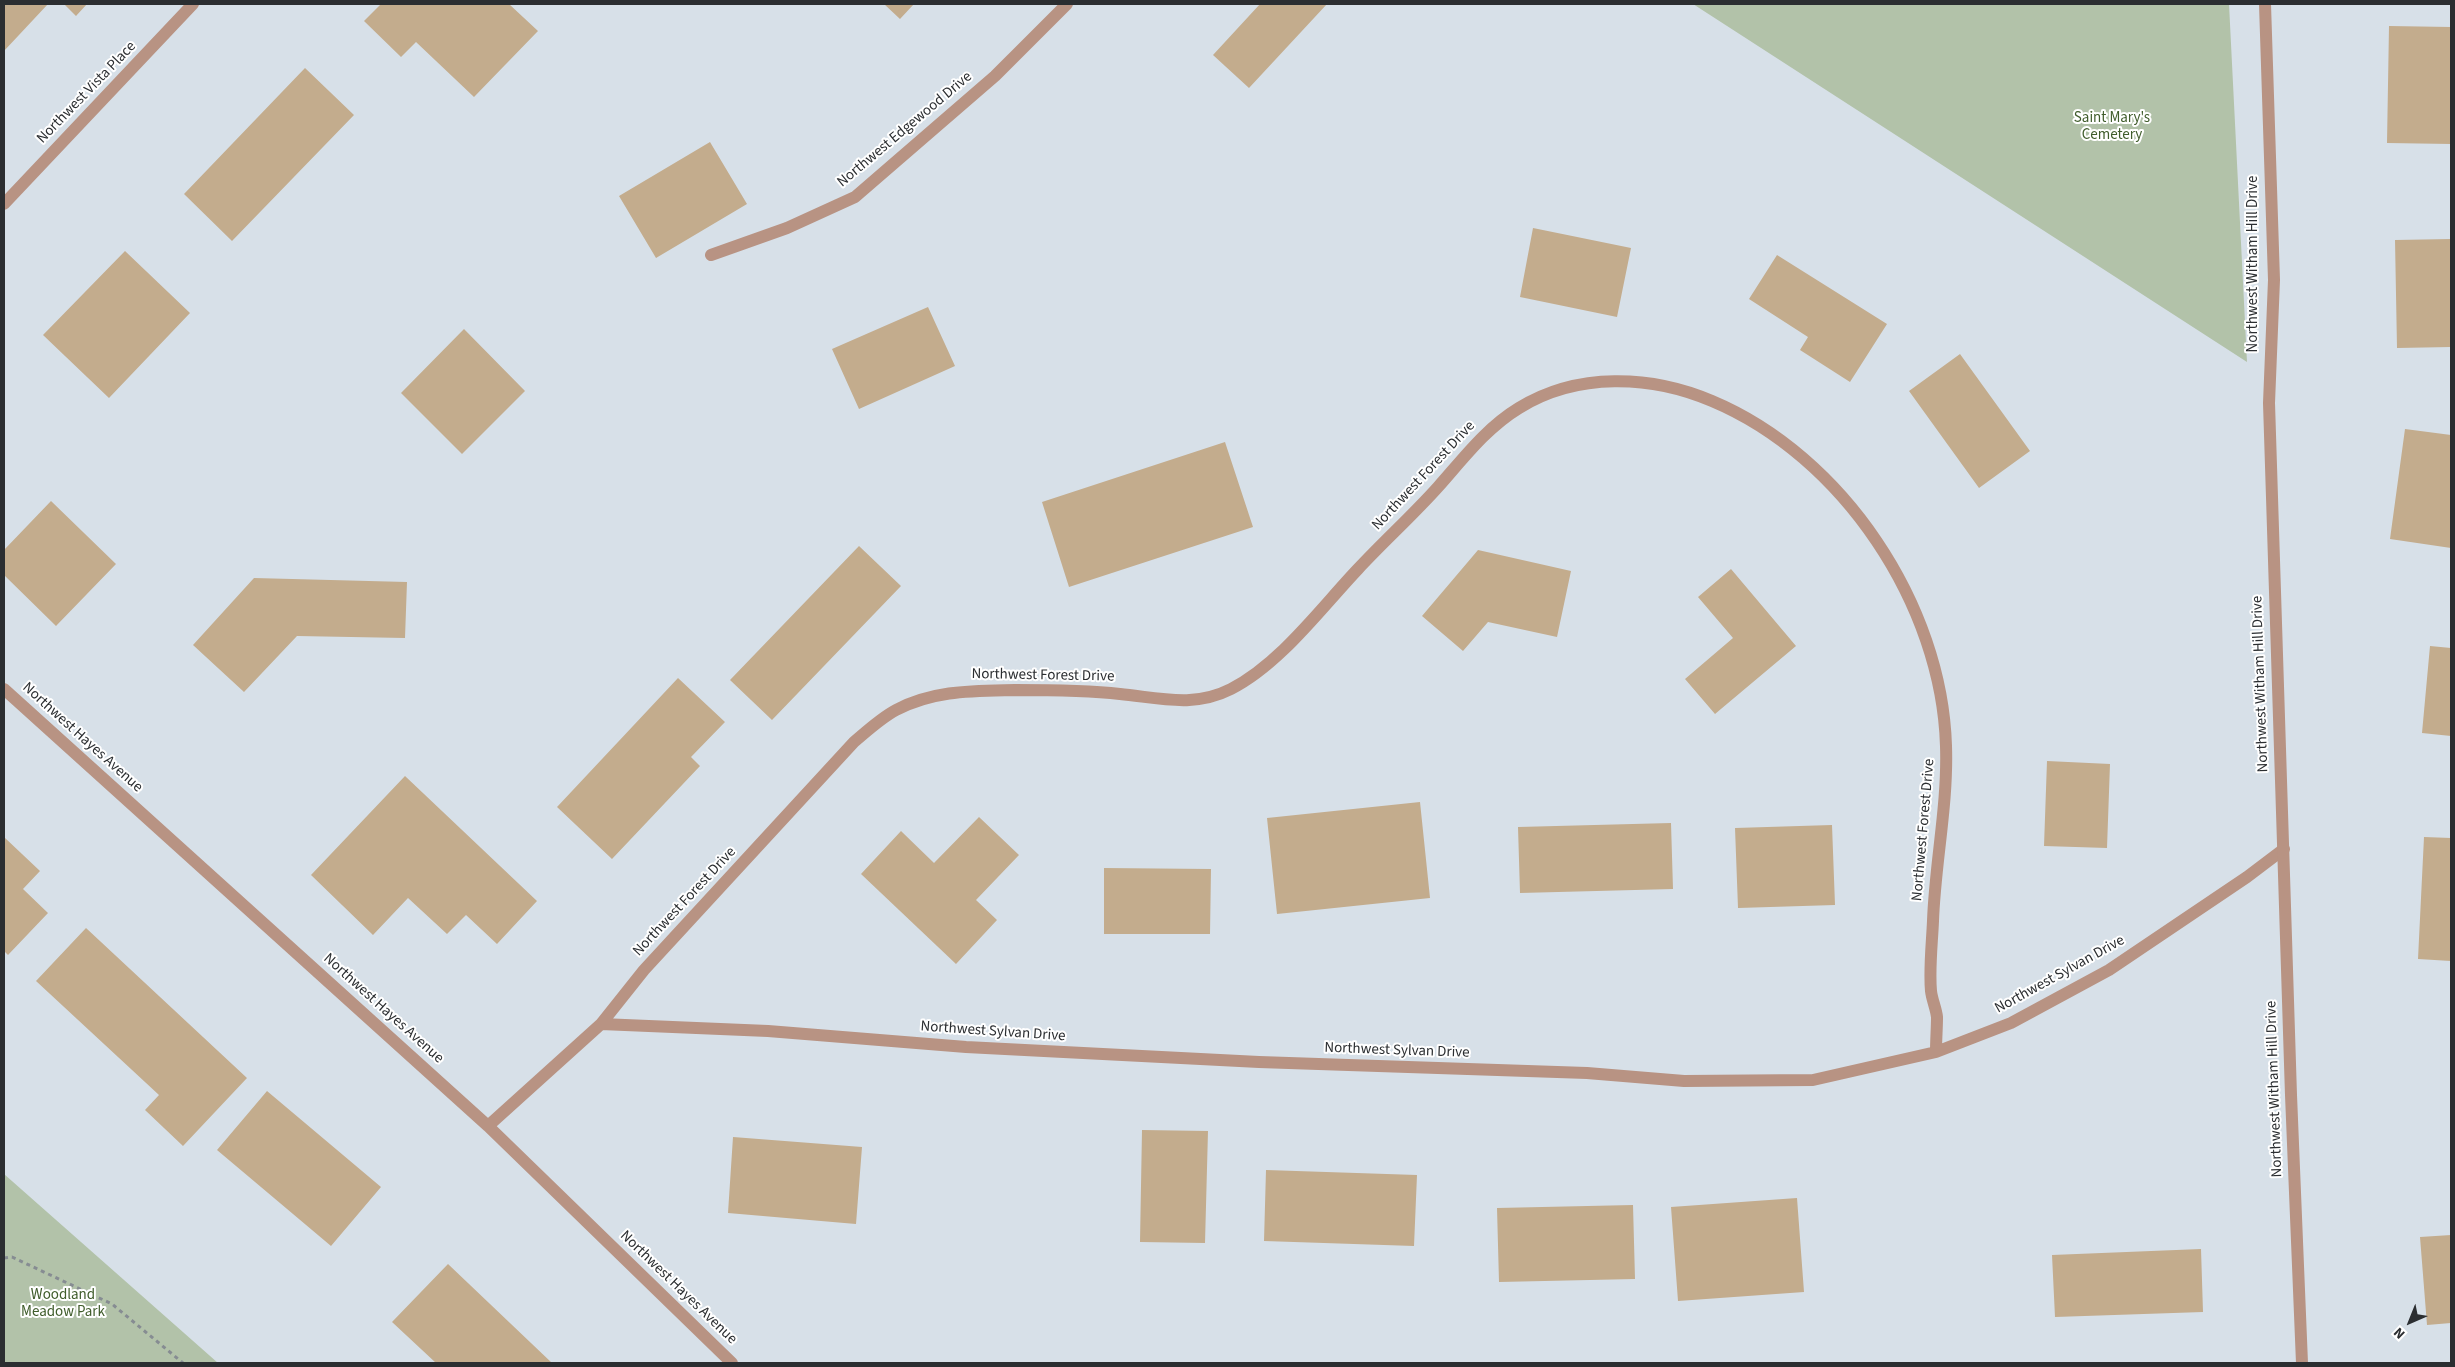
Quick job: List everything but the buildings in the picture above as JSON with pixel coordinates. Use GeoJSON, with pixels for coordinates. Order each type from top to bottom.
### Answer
{"type":"FeatureCollection","features":[{"type":"Feature","properties":{"kind":"street","name":"Northwest Vista Place"},"geometry":{"type":"LineString","coordinates":[[4,204],[193,4]]}},
{"type":"Feature","properties":{"kind":"street","name":"Northwest Edgewood Drive"},"geometry":{"type":"LineString","coordinates":[[711,255],[787,228],[855,197],[995,76],[1067,4]]}},
{"type":"Feature","properties":{"kind":"street","name":"Northwest Witham Hill Drive"},"geometry":{"type":"LineString","coordinates":[[2265,4],[2274,280],[2269,403],[2291,1094],[2302,1363]]}},
{"type":"Feature","properties":{"kind":"street","name":"Northwest Forest Drive"},"geometry":{"type":"LineString","coordinates":[[601,1024],[644,970],[854,742],[893,712],[923,698],[956,691],[1055,689],[1118,693],[1179,702],[1212,698],[1237,686],[1279,654],[1363,564],[1404,525],[1491,427],[1520,406],[1553,392],[1596,381],[1656,383],[1694,393],[1730,408],[1785,442],[1841,493],[1879,543],[1906,594],[1930,656],[1940,694],[1946,743],[1946,792],[1938,842],[1933,918],[1931,991],[1937,1015],[1936,1052]]}},
{"type":"Feature","properties":{"kind":"street","name":"Northwest Hayes Avenue"},"geometry":{"type":"LineString","coordinates":[[4,689],[488,1126],[732,1363]]}},
{"type":"Feature","properties":{"kind":"street","name":"Northwest Sylvan Drive"},"geometry":{"type":"LineString","coordinates":[[601,1024],[768,1031],[966,1048],[1249,1062],[1587,1073],[1684,1082],[1813,1080],[1936,1052],[2011,1023],[2109,970],[2247,877],[2284,849]]}},
{"type":"Feature","properties":{"kind":"street"},"geometry":{"type":"LineString","coordinates":[[488,1126],[601,1024]]}},
{"type":"Feature","properties":{"kind":"path"},"geometry":{"type":"LineString","coordinates":[[4,1258],[12,1257],[112,1304],[183,1363]]}},
{"type":"Feature","properties":{"kind":"green space","name":"Saint Mary's Cemetery"},"geometry":{"type":"Polygon","coordinates":[[[1693,4],[2229,4],[2247,362],[1693,4]]]}},
{"type":"Feature","properties":{"kind":"green space","name":"Woodland Meadow Park"},"geometry":{"type":"Polygon","coordinates":[[[4,1174],[218,1363],[4,1363],[4,1174]]]}}]}
